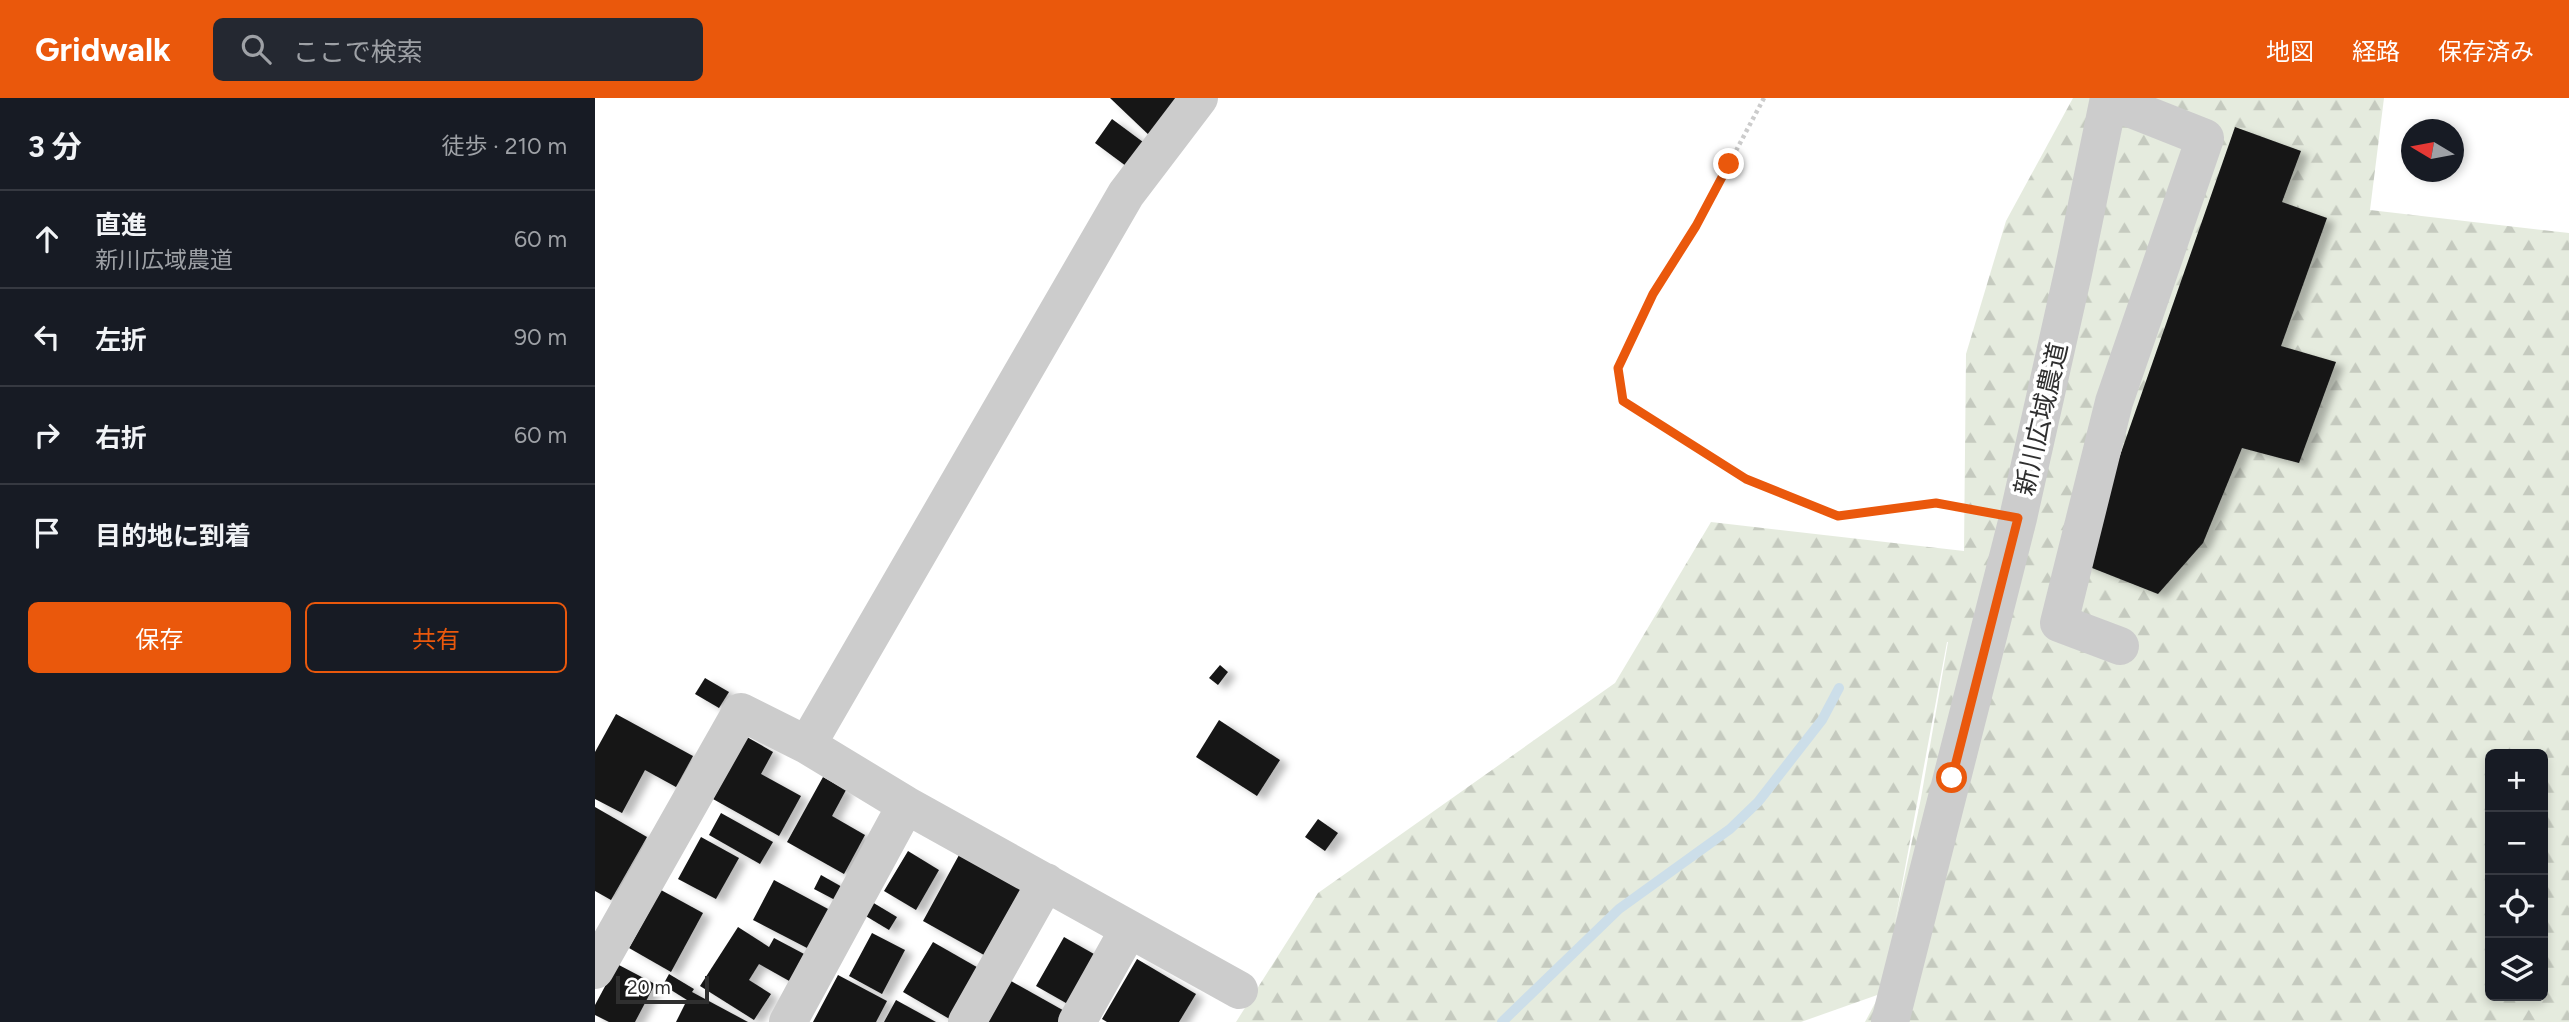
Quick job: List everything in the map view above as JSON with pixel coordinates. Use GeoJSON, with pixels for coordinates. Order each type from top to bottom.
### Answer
{"type":"FeatureCollection","features":[{"type":"Feature","properties":{"kind":"street"},"geometry":{"type":"LineString","coordinates":[[807,745],[1126,194],[1199,98]]}},
{"type":"Feature","properties":{"kind":"street"},"geometry":{"type":"LineString","coordinates":[[2109,99],[2205,138],[2114,402],[2059,623],[2120,646]]}},
{"type":"Feature","properties":{"kind":"street","name":"新川広域農道"},"geometry":{"type":"LineString","coordinates":[[1891,1022],[2018,518],[2109,99]]}},
{"type":"Feature","properties":{"kind":"street"},"geometry":{"type":"LineString","coordinates":[[595,970],[741,712],[807,745],[906,805],[1238,990]]}},
{"type":"Feature","properties":{"kind":"street"},"geometry":{"type":"LineString","coordinates":[[788,1022],[906,805]]}},
{"type":"Feature","properties":{"kind":"street"},"geometry":{"type":"LineString","coordinates":[[967,1022],[1046,882]]}},
{"type":"Feature","properties":{"kind":"street"},"geometry":{"type":"LineString","coordinates":[[1077,1022],[1129,929]]}},
{"type":"Feature","properties":{"kind":"path"},"geometry":{"type":"LineString","coordinates":[[1764,98],[1696,226],[1653,294],[1618,368],[1623,401],[1746,479],[1838,516],[1936,503],[2018,518]]}},
{"type":"Feature","properties":{"kind":"green space"},"geometry":{"type":"Polygon","coordinates":[[[2073,98],[2384,98],[2370,210],[2569,233],[2569,1022],[1865,1022],[1880,994],[1801,1022],[1236,1022],[1318,893],[1615,683],[1711,522],[1964,551],[1966,354],[2006,221],[2073,98]],[[1948,642],[1895,922],[1921,798],[1948,642]]]}},
{"type":"Feature","properties":{"kind":"building"},"geometry":{"type":"Polygon","coordinates":[[[1110,98],[1188,98],[1151,137],[1110,98]]]}},
{"type":"Feature","properties":{"kind":"building"},"geometry":{"type":"Polygon","coordinates":[[[1112,119],[1143,142],[1126,166],[1095,143],[1112,119]]]}},
{"type":"Feature","properties":{"kind":"building"},"geometry":{"type":"Polygon","coordinates":[[[2235,127],[2301,151],[2282,202],[2327,218],[2281,346],[2336,362],[2299,463],[2242,448],[2203,543],[2158,594],[2082,564],[2235,127]]]}},
{"type":"Feature","properties":{"kind":"building"},"geometry":{"type":"Polygon","coordinates":[[[1220,665],[1228,672],[1218,685],[1209,678],[1220,665]]]}},
{"type":"Feature","properties":{"kind":"building"},"geometry":{"type":"Polygon","coordinates":[[[705,678],[729,692],[719,708],[695,694],[705,678]]]}},
{"type":"Feature","properties":{"kind":"building"},"geometry":{"type":"Polygon","coordinates":[[[616,714],[693,756],[676,787],[645,770],[622,813],[595,799],[595,752],[616,714]]]}},
{"type":"Feature","properties":{"kind":"building"},"geometry":{"type":"Polygon","coordinates":[[[1219,720],[1280,760],[1257,796],[1196,757],[1219,720]]]}},
{"type":"Feature","properties":{"kind":"building"},"geometry":{"type":"Polygon","coordinates":[[[747,737],[773,752],[761,774],[801,796],[779,836],[713,799],[747,737]]]}},
{"type":"Feature","properties":{"kind":"building"},"geometry":{"type":"Polygon","coordinates":[[[823,777],[846,790],[832,816],[865,835],[844,874],[787,842],[823,777]]]}},
{"type":"Feature","properties":{"kind":"building"},"geometry":{"type":"Polygon","coordinates":[[[595,807],[647,837],[611,900],[595,891],[595,807]]]}},
{"type":"Feature","properties":{"kind":"building"},"geometry":{"type":"Polygon","coordinates":[[[721,813],[773,842],[760,864],[709,835],[721,813]]]}},
{"type":"Feature","properties":{"kind":"building"},"geometry":{"type":"Polygon","coordinates":[[[1318,819],[1338,833],[1325,851],[1305,837],[1318,819]]]}},
{"type":"Feature","properties":{"kind":"building"},"geometry":{"type":"Polygon","coordinates":[[[701,837],[739,858],[716,899],[678,879],[701,837]]]}},
{"type":"Feature","properties":{"kind":"building"},"geometry":{"type":"Polygon","coordinates":[[[908,851],[939,870],[916,910],[884,891],[908,851]]]}},
{"type":"Feature","properties":{"kind":"building"},"geometry":{"type":"Polygon","coordinates":[[[959,855],[1021,890],[984,955],[923,921],[959,855]]]}},
{"type":"Feature","properties":{"kind":"building"},"geometry":{"type":"Polygon","coordinates":[[[821,875],[844,888],[837,901],[814,889],[821,875]]]}},
{"type":"Feature","properties":{"kind":"building"},"geometry":{"type":"Polygon","coordinates":[[[774,880],[830,910],[809,949],[753,920],[774,880]]]}},
{"type":"Feature","properties":{"kind":"building"},"geometry":{"type":"Polygon","coordinates":[[[661,890],[703,913],[671,972],[629,948],[661,890]]]}},
{"type":"Feature","properties":{"kind":"building"},"geometry":{"type":"Polygon","coordinates":[[[872,902],[897,917],[889,930],[864,915],[872,902]]]}},
{"type":"Feature","properties":{"kind":"building"},"geometry":{"type":"Polygon","coordinates":[[[738,927],[769,947],[774,938],[806,955],[791,982],[759,964],[749,980],[771,994],[754,1020],[700,986],[738,927]]]}},
{"type":"Feature","properties":{"kind":"building"},"geometry":{"type":"Polygon","coordinates":[[[872,933],[905,950],[882,994],[849,976],[872,933]]]}},
{"type":"Feature","properties":{"kind":"building"},"geometry":{"type":"Polygon","coordinates":[[[1064,937],[1101,958],[1073,1007],[1036,986],[1064,937]]]}},
{"type":"Feature","properties":{"kind":"building"},"geometry":{"type":"Polygon","coordinates":[[[933,942],[982,970],[953,1021],[903,992],[933,942]]]}},
{"type":"Feature","properties":{"kind":"building"},"geometry":{"type":"Polygon","coordinates":[[[1137,959],[1196,994],[1179,1022],[1107,1022],[1102,1019],[1137,959]]]}},
{"type":"Feature","properties":{"kind":"building"},"geometry":{"type":"Polygon","coordinates":[[[617,964],[655,984],[635,1022],[609,1022],[595,1015],[595,1005],[617,964]]]}},
{"type":"Feature","properties":{"kind":"building"},"geometry":{"type":"Polygon","coordinates":[[[669,974],[694,989],[692,992],[748,1022],[676,1022],[687,1000],[663,985],[669,974]]]}},
{"type":"Feature","properties":{"kind":"building"},"geometry":{"type":"Polygon","coordinates":[[[838,975],[887,1001],[876,1022],[813,1022],[838,975]]]}},
{"type":"Feature","properties":{"kind":"building"},"geometry":{"type":"Polygon","coordinates":[[[1011,981],[1068,1013],[1063,1022],[988,1022],[1011,981]]]}},
{"type":"Feature","properties":{"kind":"building"},"geometry":{"type":"Polygon","coordinates":[[[896,1000],[936,1022],[884,1022],[896,1000]]]}},
{"type":"Feature","properties":{"kind":"waterway"},"geometry":{"type":"LineString","coordinates":[[1502,1022],[1619,909],[1730,829],[1758,802],[1822,720],[1839,688]]}},
{"type":"Feature","properties":{"kind":"route"},"geometry":{"type":"LineString","coordinates":[[1729,164],[1696,226],[1653,294],[1618,368],[1623,401],[1746,479],[1838,516],[1936,503],[2018,518],[1952,778]]}}]}
